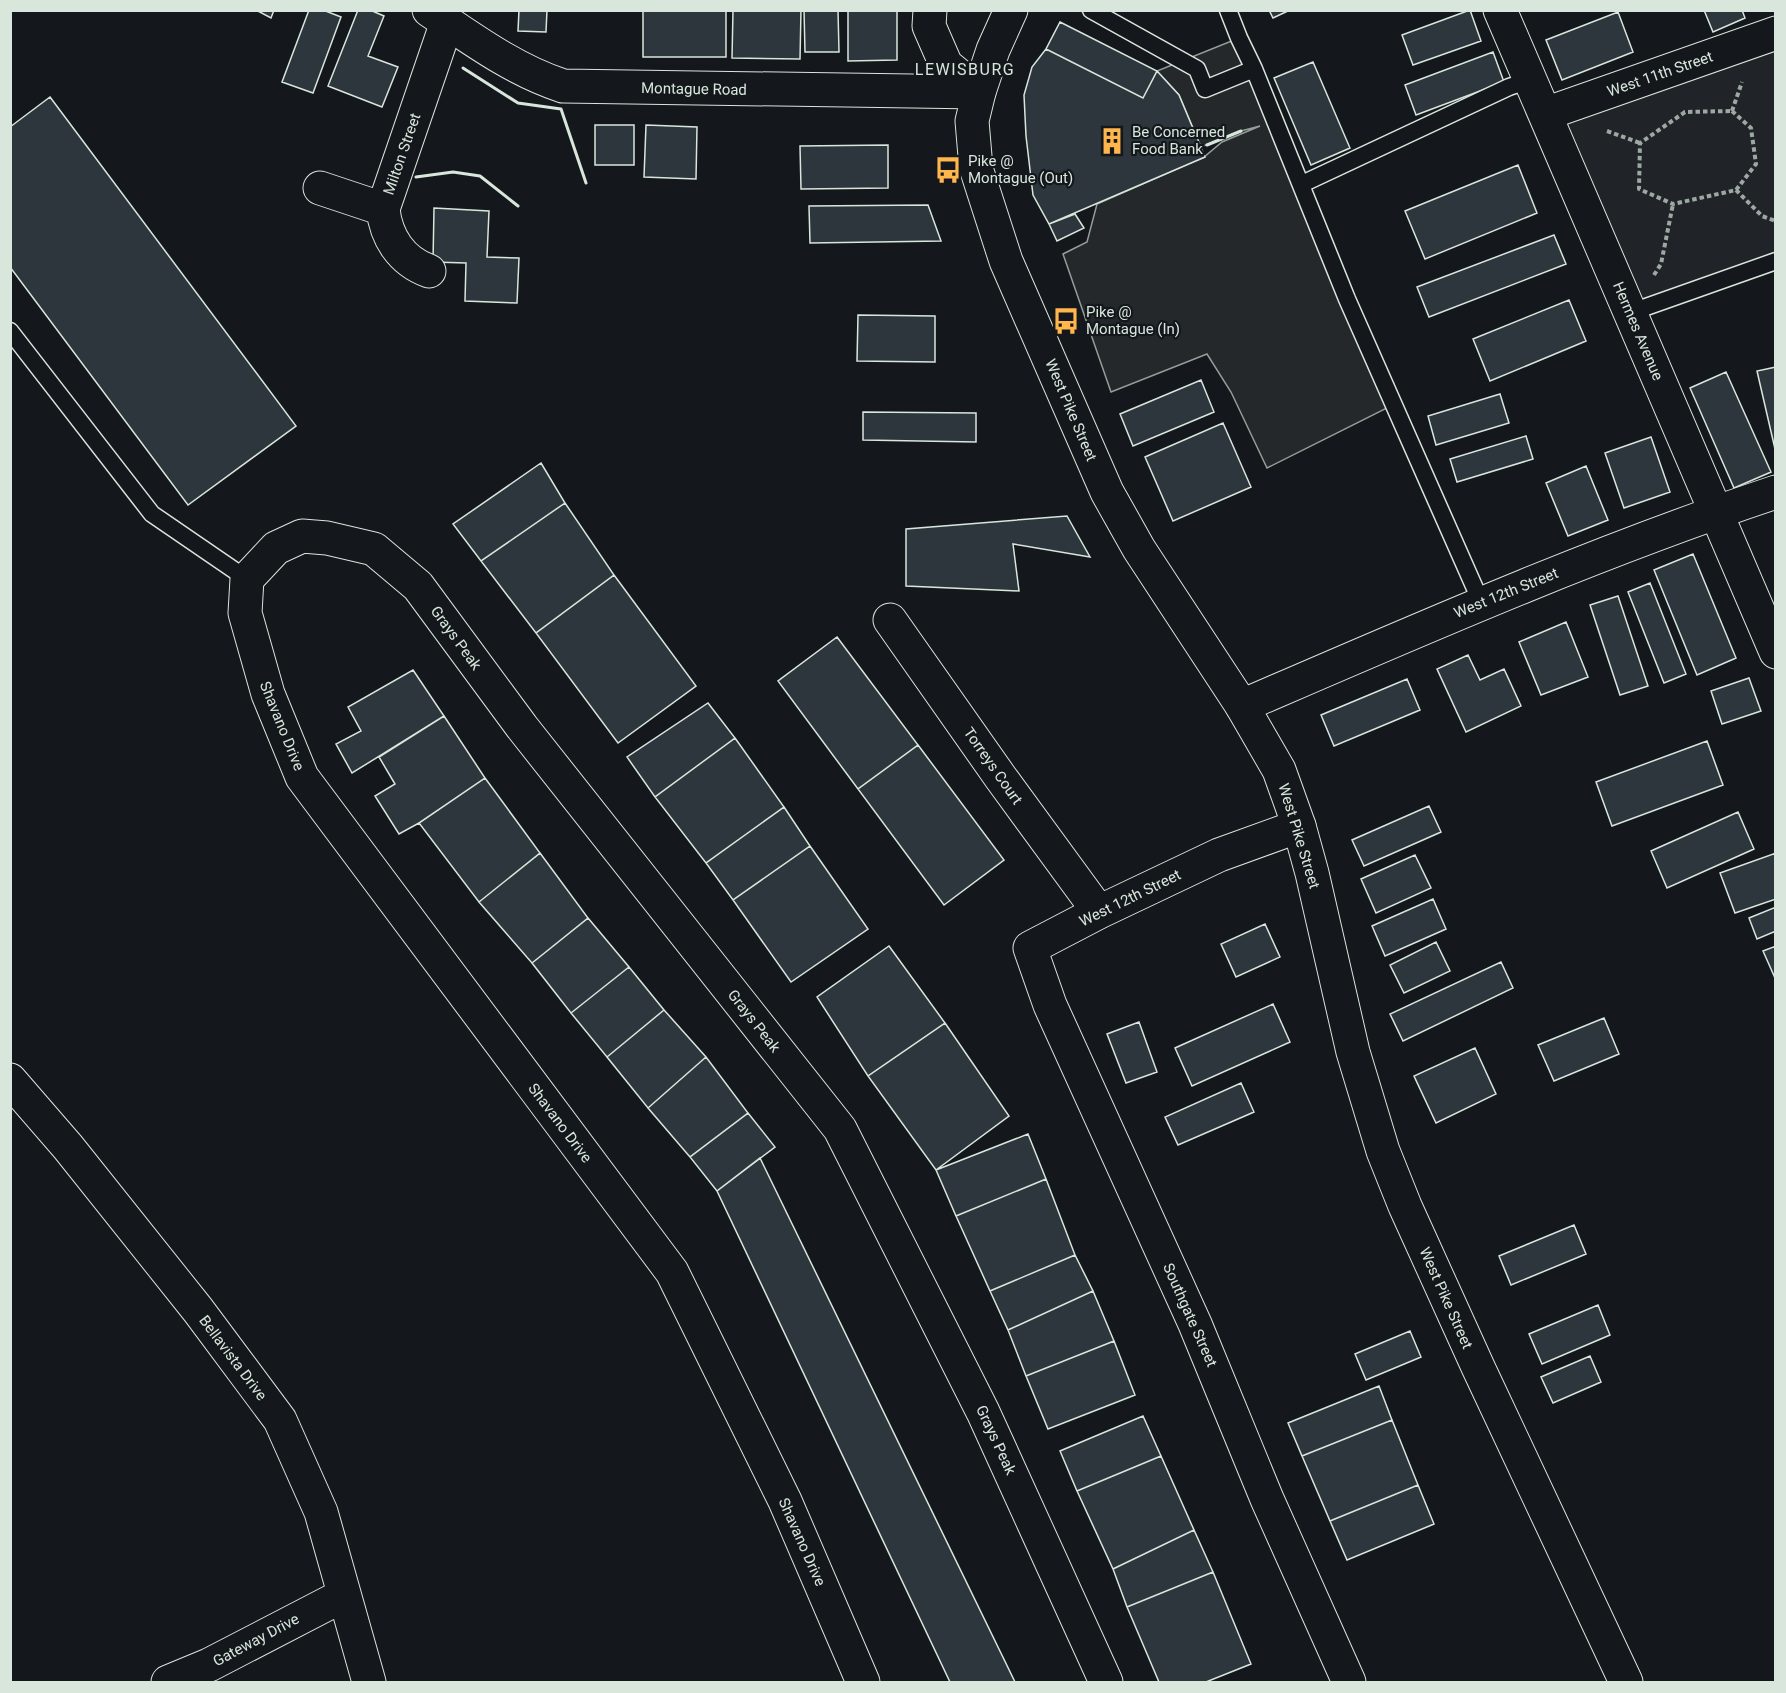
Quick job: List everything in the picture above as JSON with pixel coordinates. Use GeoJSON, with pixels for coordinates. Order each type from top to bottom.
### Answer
{"type":"FeatureCollection","features":[{"type":"Feature","properties":{"kind":"street"},"geometry":{"type":"LineString","coordinates":[[930,10],[929,26],[946,65],[979,92]]}},
{"type":"Feature","properties":{"kind":"street","name":"West Pike Street"},"geometry":{"type":"LineString","coordinates":[[1011,10],[993,50],[972,121],[976,168],[1006,261],[1107,492],[1139,549],[1242,706],[1279,770],[1299,826],[1312,873],[1353,1052],[1383,1151],[1405,1206],[1478,1367],[1626,1683]]}},
{"type":"Feature","properties":{"kind":"street","name":"Hermes Avenue"},"geometry":{"type":"LineString","coordinates":[[1500,10],[1776,652]]}},
{"type":"Feature","properties":{"kind":"street","name":"Montague Road"},"geometry":{"type":"LineString","coordinates":[[438,16],[508,62],[543,80],[563,86],[979,92]]}},
{"type":"Feature","properties":{"kind":"street","name":"Milton Street"},"geometry":{"type":"LineString","coordinates":[[429,271],[407,260],[395,245],[384,222],[383,209],[438,16]]}},
{"type":"Feature","properties":{"kind":"street","name":"West 11th Street"},"geometry":{"type":"LineString","coordinates":[[1545,114],[1776,33]]}},
{"type":"Feature","properties":{"kind":"street"},"geometry":{"type":"LineString","coordinates":[[320,188],[383,209]]}},
{"type":"Feature","properties":{"kind":"street","name":"West 12th Street"},"geometry":{"type":"LineString","coordinates":[[1242,706],[1481,602],[1716,512],[1776,492]]}},
{"type":"Feature","properties":{"kind":"street","name":"Grays Peak"},"geometry":{"type":"LineString","coordinates":[[247,579],[276,548],[302,536],[327,537],[374,549],[418,586],[522,727],[840,1129],[983,1412],[1106,1683]]}},
{"type":"Feature","properties":{"kind":"street","name":"Shavano Drive"},"geometry":{"type":"LineString","coordinates":[[247,579],[245,613],[268,694],[302,777],[672,1272],[785,1501],[863,1683]]}},
{"type":"Feature","properties":{"kind":"street","name":"Torreys Court"},"geometry":{"type":"LineString","coordinates":[[890,620],[1098,912]]}},
{"type":"Feature","properties":{"kind":"street","name":"West 12th Street"},"geometry":{"type":"LineString","coordinates":[[1030,948],[1098,912],[1219,855],[1299,826]]}},
{"type":"Feature","properties":{"kind":"street","name":"Southgate Street"},"geometry":{"type":"LineString","coordinates":[[1030,948],[1050,1005],[1195,1324],[1267,1499],[1349,1683]]}},
{"type":"Feature","properties":{"kind":"street","name":"Bellavista Drive"},"geometry":{"type":"LineString","coordinates":[[10,1080],[68,1147],[190,1301],[280,1420],[321,1512],[369,1683]]}},
{"type":"Feature","properties":{"kind":"street","name":"Gateway Drive"},"geometry":{"type":"LineString","coordinates":[[168,1683],[208,1665],[344,1594]]}},
{"type":"Feature","properties":{"kind":"lane"},"geometry":{"type":"LineString","coordinates":[[1091,10],[1197,69],[1205,89],[1254,69]]}},
{"type":"Feature","properties":{"kind":"lane"},"geometry":{"type":"LineString","coordinates":[[1228,10],[1302,184],[1352,310],[1481,602]]}},
{"type":"Feature","properties":{"kind":"lane"},"geometry":{"type":"LineString","coordinates":[[1302,184],[1509,87],[1530,80]]}},
{"type":"Feature","properties":{"kind":"lane"},"geometry":{"type":"LineString","coordinates":[[1629,313],[1776,261]]}},
{"type":"Feature","properties":{"kind":"lane"},"geometry":{"type":"LineString","coordinates":[[10,331],[152,514],[247,579]]}},
{"type":"Feature","properties":{"kind":"path"},"geometry":{"type":"LineString","coordinates":[[1732,111],[1744,78]]}},
{"type":"Feature","properties":{"kind":"path"},"geometry":{"type":"LineString","coordinates":[[1775,102],[1776,120]]}},
{"type":"Feature","properties":{"kind":"path"},"geometry":{"type":"LineString","coordinates":[[1732,111],[1752,128],[1756,164],[1737,190],[1673,204],[1640,189],[1640,143],[1685,112],[1732,111]]}},
{"type":"Feature","properties":{"kind":"path"},"geometry":{"type":"LineString","coordinates":[[1737,190],[1762,216],[1776,221]]}},
{"type":"Feature","properties":{"kind":"path"},"geometry":{"type":"LineString","coordinates":[[1650,281],[1661,264],[1673,204]]}},
{"type":"Feature","properties":{"kind":"shaded area"},"geometry":{"type":"Polygon","coordinates":[[[1775,33],[1775,261],[1629,313],[1545,114],[1775,33]]]}},
{"type":"Feature","properties":{"kind":"shaded area"},"geometry":{"type":"Polygon","coordinates":[[[1239,38],[1393,405],[1267,468],[1231,392],[1207,354],[1111,392],[1063,254],[1087,242],[1097,204],[1204,157],[1222,142],[1260,126],[1201,147],[1179,95],[1157,71],[1239,38]]]}},
{"type":"Feature","properties":{"kind":"building"},"geometry":{"type":"Polygon","coordinates":[[[256,10],[274,10],[271,18],[256,10]]]}},
{"type":"Feature","properties":{"kind":"building"},"geometry":{"type":"Polygon","coordinates":[[[309,10],[323,10],[341,17],[313,93],[282,82],[309,10]]]}},
{"type":"Feature","properties":{"kind":"building"},"geometry":{"type":"Polygon","coordinates":[[[358,10],[370,10],[384,16],[368,56],[398,67],[382,107],[328,86],[358,10]]]}},
{"type":"Feature","properties":{"kind":"building"},"geometry":{"type":"Polygon","coordinates":[[[519,10],[547,10],[546,32],[518,31],[519,10]]]}},
{"type":"Feature","properties":{"kind":"building"},"geometry":{"type":"Polygon","coordinates":[[[643,10],[726,10],[726,57],[643,57],[643,10]]]}},
{"type":"Feature","properties":{"kind":"building"},"geometry":{"type":"Polygon","coordinates":[[[733,10],[801,10],[800,59],[732,58],[733,10]]]}},
{"type":"Feature","properties":{"kind":"building"},"geometry":{"type":"Polygon","coordinates":[[[804,10],[838,10],[839,52],[805,52],[804,10]]]}},
{"type":"Feature","properties":{"kind":"building"},"geometry":{"type":"Polygon","coordinates":[[[848,10],[897,10],[897,60],[848,61],[848,10]]]}},
{"type":"Feature","properties":{"kind":"building"},"geometry":{"type":"Polygon","coordinates":[[[1269,10],[1290,10],[1273,18],[1269,10]]]}},
{"type":"Feature","properties":{"kind":"building"},"geometry":{"type":"Polygon","coordinates":[[[1470,10],[1481,41],[1413,65],[1402,35],[1470,10]]]}},
{"type":"Feature","properties":{"kind":"building"},"geometry":{"type":"Polygon","coordinates":[[[1704,10],[1742,10],[1745,18],[1713,32],[1704,10]]]}},
{"type":"Feature","properties":{"kind":"building"},"geometry":{"type":"Polygon","coordinates":[[[1618,12],[1633,52],[1562,80],[1546,40],[1618,12]]]}},
{"type":"Feature","properties":{"kind":"building"},"geometry":{"type":"Polygon","coordinates":[[[1060,22],[1157,71],[1143,98],[1046,49],[1060,22]]]}},
{"type":"Feature","properties":{"kind":"building","name":"Be Concerned Food Bank"},"geometry":{"type":"Polygon","coordinates":[[[1046,49],[1143,98],[1157,71],[1179,95],[1205,157],[1049,224],[1033,195],[1024,95],[1032,67],[1046,49]]]}},
{"type":"Feature","properties":{"kind":"building"},"geometry":{"type":"Polygon","coordinates":[[[1493,52],[1504,82],[1416,115],[1405,85],[1493,52]]]}},
{"type":"Feature","properties":{"kind":"building"},"geometry":{"type":"Polygon","coordinates":[[[1313,62],[1350,148],[1311,165],[1274,78],[1313,62]]]}},
{"type":"Feature","properties":{"kind":"building"},"geometry":{"type":"Polygon","coordinates":[[[50,97],[296,426],[188,505],[10,267],[10,127],[50,97]]]}},
{"type":"Feature","properties":{"kind":"building"},"geometry":{"type":"Polygon","coordinates":[[[595,125],[634,125],[634,165],[595,165],[595,125]]]}},
{"type":"Feature","properties":{"kind":"building"},"geometry":{"type":"Polygon","coordinates":[[[646,125],[697,127],[696,179],[644,177],[646,125]]]}},
{"type":"Feature","properties":{"kind":"building"},"geometry":{"type":"Polygon","coordinates":[[[888,145],[888,188],[801,189],[800,146],[888,145]]]}},
{"type":"Feature","properties":{"kind":"building"},"geometry":{"type":"Polygon","coordinates":[[[1518,165],[1537,213],[1425,259],[1405,211],[1518,165]]]}},
{"type":"Feature","properties":{"kind":"building"},"geometry":{"type":"Polygon","coordinates":[[[928,205],[941,241],[810,243],[809,206],[928,205]]]}},
{"type":"Feature","properties":{"kind":"building"},"geometry":{"type":"Polygon","coordinates":[[[434,208],[489,211],[487,257],[519,258],[517,303],[465,301],[466,263],[433,262],[434,208]]]}},
{"type":"Feature","properties":{"kind":"building"},"geometry":{"type":"Polygon","coordinates":[[[1075,214],[1084,228],[1057,241],[1049,224],[1075,214]]]}},
{"type":"Feature","properties":{"kind":"building"},"geometry":{"type":"Polygon","coordinates":[[[1554,235],[1566,264],[1429,317],[1417,287],[1554,235]]]}},
{"type":"Feature","properties":{"kind":"building"},"geometry":{"type":"Polygon","coordinates":[[[1569,300],[1586,341],[1490,381],[1473,339],[1569,300]]]}},
{"type":"Feature","properties":{"kind":"building"},"geometry":{"type":"Polygon","coordinates":[[[858,315],[935,316],[935,362],[857,361],[858,315]]]}},
{"type":"Feature","properties":{"kind":"building"},"geometry":{"type":"Polygon","coordinates":[[[1776,367],[1776,449],[1775,449],[1757,371],[1776,367]]]}},
{"type":"Feature","properties":{"kind":"building"},"geometry":{"type":"Polygon","coordinates":[[[1726,372],[1771,472],[1734,488],[1690,388],[1726,372]]]}},
{"type":"Feature","properties":{"kind":"building"},"geometry":{"type":"Polygon","coordinates":[[[1201,380],[1214,412],[1133,446],[1120,414],[1201,380]]]}},
{"type":"Feature","properties":{"kind":"building"},"geometry":{"type":"Polygon","coordinates":[[[1500,394],[1509,423],[1436,445],[1428,416],[1500,394]]]}},
{"type":"Feature","properties":{"kind":"building"},"geometry":{"type":"Polygon","coordinates":[[[863,412],[976,413],[976,442],[863,440],[863,412]]]}},
{"type":"Feature","properties":{"kind":"building"},"geometry":{"type":"Polygon","coordinates":[[[1223,423],[1251,487],[1173,521],[1145,457],[1223,423]]]}},
{"type":"Feature","properties":{"kind":"building"},"geometry":{"type":"Polygon","coordinates":[[[1526,436],[1533,459],[1457,482],[1450,459],[1526,436]]]}},
{"type":"Feature","properties":{"kind":"building"},"geometry":{"type":"Polygon","coordinates":[[[1651,437],[1670,492],[1624,508],[1605,453],[1651,437]]]}},
{"type":"Feature","properties":{"kind":"building"},"geometry":{"type":"Polygon","coordinates":[[[541,463],[565,503],[481,561],[453,524],[541,463]]]}},
{"type":"Feature","properties":{"kind":"building"},"geometry":{"type":"Polygon","coordinates":[[[1586,466],[1608,520],[1568,536],[1546,483],[1586,466]]]}},
{"type":"Feature","properties":{"kind":"building"},"geometry":{"type":"Polygon","coordinates":[[[565,503],[614,575],[536,633],[481,561],[565,503]]]}},
{"type":"Feature","properties":{"kind":"building"},"geometry":{"type":"Polygon","coordinates":[[[1067,516],[1090,557],[1013,544],[1019,591],[906,586],[906,529],[1067,516]]]}},
{"type":"Feature","properties":{"kind":"building"},"geometry":{"type":"Polygon","coordinates":[[[1693,554],[1736,658],[1697,675],[1654,570],[1693,554]]]}},
{"type":"Feature","properties":{"kind":"building"},"geometry":{"type":"Polygon","coordinates":[[[614,575],[696,686],[618,743],[536,633],[614,575]]]}},
{"type":"Feature","properties":{"kind":"building"},"geometry":{"type":"Polygon","coordinates":[[[1650,583],[1686,674],[1664,683],[1628,592],[1650,583]]]}},
{"type":"Feature","properties":{"kind":"building"},"geometry":{"type":"Polygon","coordinates":[[[1618,596],[1648,686],[1620,695],[1590,605],[1618,596]]]}},
{"type":"Feature","properties":{"kind":"building"},"geometry":{"type":"Polygon","coordinates":[[[1566,622],[1588,677],[1541,695],[1519,642],[1566,622]]]}},
{"type":"Feature","properties":{"kind":"building"},"geometry":{"type":"Polygon","coordinates":[[[837,637],[918,745],[858,789],[778,681],[837,637]]]}},
{"type":"Feature","properties":{"kind":"building"},"geometry":{"type":"Polygon","coordinates":[[[1468,655],[1480,680],[1504,669],[1521,706],[1466,732],[1437,669],[1468,655]]]}},
{"type":"Feature","properties":{"kind":"building"},"geometry":{"type":"Polygon","coordinates":[[[413,670],[444,716],[352,773],[336,744],[361,731],[348,707],[413,670]]]}},
{"type":"Feature","properties":{"kind":"building"},"geometry":{"type":"Polygon","coordinates":[[[1749,678],[1761,711],[1722,724],[1711,691],[1749,678]]]}},
{"type":"Feature","properties":{"kind":"building"},"geometry":{"type":"Polygon","coordinates":[[[1407,679],[1420,710],[1334,746],[1321,715],[1407,679]]]}},
{"type":"Feature","properties":{"kind":"building"},"geometry":{"type":"Polygon","coordinates":[[[708,703],[735,738],[655,797],[627,757],[708,703]]]}},
{"type":"Feature","properties":{"kind":"building"},"geometry":{"type":"Polygon","coordinates":[[[444,716],[485,778],[399,834],[375,796],[395,784],[379,757],[444,716]]]}},
{"type":"Feature","properties":{"kind":"building"},"geometry":{"type":"Polygon","coordinates":[[[735,738],[784,807],[706,863],[655,797],[735,738]]]}},
{"type":"Feature","properties":{"kind":"building"},"geometry":{"type":"Polygon","coordinates":[[[1707,741],[1723,785],[1612,826],[1596,782],[1707,741]]]}},
{"type":"Feature","properties":{"kind":"building"},"geometry":{"type":"Polygon","coordinates":[[[918,745],[1004,860],[944,905],[858,789],[918,745]]]}},
{"type":"Feature","properties":{"kind":"building"},"geometry":{"type":"Polygon","coordinates":[[[485,778],[540,853],[479,902],[419,823],[485,778]]]}},
{"type":"Feature","properties":{"kind":"building"},"geometry":{"type":"Polygon","coordinates":[[[1429,806],[1441,832],[1364,866],[1352,840],[1429,806]]]}},
{"type":"Feature","properties":{"kind":"building"},"geometry":{"type":"Polygon","coordinates":[[[784,807],[810,846],[733,900],[706,863],[784,807]]]}},
{"type":"Feature","properties":{"kind":"building"},"geometry":{"type":"Polygon","coordinates":[[[1738,812],[1754,849],[1667,888],[1651,851],[1738,812]]]}},
{"type":"Feature","properties":{"kind":"building"},"geometry":{"type":"Polygon","coordinates":[[[810,846],[868,929],[791,982],[733,900],[810,846]]]}},
{"type":"Feature","properties":{"kind":"building"},"geometry":{"type":"Polygon","coordinates":[[[540,853],[588,918],[532,963],[479,902],[540,853]]]}},
{"type":"Feature","properties":{"kind":"building"},"geometry":{"type":"Polygon","coordinates":[[[1776,853],[1776,899],[1735,913],[1720,873],[1776,853]]]}},
{"type":"Feature","properties":{"kind":"building"},"geometry":{"type":"Polygon","coordinates":[[[1415,855],[1431,888],[1376,913],[1361,879],[1415,855]]]}},
{"type":"Feature","properties":{"kind":"building"},"geometry":{"type":"Polygon","coordinates":[[[1433,899],[1446,929],[1385,956],[1372,926],[1433,899]]]}},
{"type":"Feature","properties":{"kind":"building"},"geometry":{"type":"Polygon","coordinates":[[[1776,907],[1776,931],[1757,939],[1749,918],[1776,907]]]}},
{"type":"Feature","properties":{"kind":"building"},"geometry":{"type":"Polygon","coordinates":[[[588,918],[629,967],[571,1013],[532,963],[588,918]]]}},
{"type":"Feature","properties":{"kind":"building"},"geometry":{"type":"Polygon","coordinates":[[[1265,924],[1280,957],[1236,977],[1221,944],[1265,924]]]}},
{"type":"Feature","properties":{"kind":"building"},"geometry":{"type":"Polygon","coordinates":[[[1436,942],[1450,971],[1404,993],[1390,965],[1436,942]]]}},
{"type":"Feature","properties":{"kind":"building"},"geometry":{"type":"Polygon","coordinates":[[[889,946],[945,1023],[868,1076],[817,997],[889,946]]]}},
{"type":"Feature","properties":{"kind":"building"},"geometry":{"type":"Polygon","coordinates":[[[1776,946],[1776,978],[1775,978],[1763,951],[1776,946]]]}},
{"type":"Feature","properties":{"kind":"building"},"geometry":{"type":"Polygon","coordinates":[[[1501,962],[1513,988],[1403,1041],[1390,1014],[1501,962]]]}},
{"type":"Feature","properties":{"kind":"building"},"geometry":{"type":"Polygon","coordinates":[[[629,967],[664,1010],[607,1057],[571,1013],[629,967]]]}},
{"type":"Feature","properties":{"kind":"building"},"geometry":{"type":"Polygon","coordinates":[[[1273,1004],[1290,1042],[1192,1086],[1175,1048],[1273,1004]]]}},
{"type":"Feature","properties":{"kind":"building"},"geometry":{"type":"Polygon","coordinates":[[[664,1010],[706,1057],[648,1108],[607,1057],[664,1010]]]}},
{"type":"Feature","properties":{"kind":"building"},"geometry":{"type":"Polygon","coordinates":[[[1604,1018],[1619,1054],[1554,1081],[1538,1045],[1604,1018]]]}},
{"type":"Feature","properties":{"kind":"building"},"geometry":{"type":"Polygon","coordinates":[[[1139,1022],[1157,1072],[1126,1083],[1107,1034],[1139,1022]]]}},
{"type":"Feature","properties":{"kind":"building"},"geometry":{"type":"Polygon","coordinates":[[[945,1023],[1009,1116],[936,1170],[868,1076],[945,1023]]]}},
{"type":"Feature","properties":{"kind":"building"},"geometry":{"type":"Polygon","coordinates":[[[1475,1048],[1496,1094],[1436,1123],[1414,1076],[1475,1048]]]}},
{"type":"Feature","properties":{"kind":"building"},"geometry":{"type":"Polygon","coordinates":[[[706,1057],[748,1113],[690,1157],[648,1108],[706,1057]]]}},
{"type":"Feature","properties":{"kind":"building"},"geometry":{"type":"Polygon","coordinates":[[[1241,1083],[1254,1112],[1178,1145],[1165,1117],[1241,1083]]]}},
{"type":"Feature","properties":{"kind":"building"},"geometry":{"type":"Polygon","coordinates":[[[748,1113],[775,1147],[717,1191],[690,1157],[748,1113]]]}},
{"type":"Feature","properties":{"kind":"building"},"geometry":{"type":"Polygon","coordinates":[[[1028,1134],[1046,1179],[956,1216],[936,1170],[1028,1134]]]}},
{"type":"Feature","properties":{"kind":"building"},"geometry":{"type":"Polygon","coordinates":[[[760,1158],[1015,1682],[950,1682],[717,1191],[760,1158]]]}},
{"type":"Feature","properties":{"kind":"building"},"geometry":{"type":"Polygon","coordinates":[[[1046,1179],[1075,1255],[990,1291],[956,1216],[1046,1179]]]}},
{"type":"Feature","properties":{"kind":"building"},"geometry":{"type":"Polygon","coordinates":[[[1574,1225],[1586,1254],[1511,1285],[1499,1256],[1574,1225]]]}},
{"type":"Feature","properties":{"kind":"building"},"geometry":{"type":"Polygon","coordinates":[[[1075,1255],[1093,1291],[1008,1330],[990,1291],[1075,1255]]]}},
{"type":"Feature","properties":{"kind":"building"},"geometry":{"type":"Polygon","coordinates":[[[1093,1291],[1114,1341],[1026,1376],[1008,1330],[1093,1291]]]}},
{"type":"Feature","properties":{"kind":"building"},"geometry":{"type":"Polygon","coordinates":[[[1598,1305],[1610,1335],[1542,1364],[1529,1334],[1598,1305]]]}},
{"type":"Feature","properties":{"kind":"building"},"geometry":{"type":"Polygon","coordinates":[[[1410,1331],[1421,1357],[1366,1380],[1355,1354],[1410,1331]]]}},
{"type":"Feature","properties":{"kind":"building"},"geometry":{"type":"Polygon","coordinates":[[[1114,1341],[1135,1395],[1048,1429],[1026,1376],[1114,1341]]]}},
{"type":"Feature","properties":{"kind":"building"},"geometry":{"type":"Polygon","coordinates":[[[1590,1356],[1601,1382],[1553,1403],[1541,1377],[1590,1356]]]}},
{"type":"Feature","properties":{"kind":"building"},"geometry":{"type":"Polygon","coordinates":[[[1379,1386],[1392,1420],[1302,1456],[1288,1423],[1379,1386]]]}},
{"type":"Feature","properties":{"kind":"building"},"geometry":{"type":"Polygon","coordinates":[[[1143,1416],[1161,1456],[1077,1491],[1060,1451],[1143,1416]]]}},
{"type":"Feature","properties":{"kind":"building"},"geometry":{"type":"Polygon","coordinates":[[[1392,1420],[1418,1485],[1330,1521],[1302,1456],[1392,1420]]]}},
{"type":"Feature","properties":{"kind":"building"},"geometry":{"type":"Polygon","coordinates":[[[1161,1456],[1194,1530],[1113,1569],[1077,1491],[1161,1456]]]}},
{"type":"Feature","properties":{"kind":"building"},"geometry":{"type":"Polygon","coordinates":[[[1418,1485],[1434,1524],[1347,1560],[1330,1521],[1418,1485]]]}},
{"type":"Feature","properties":{"kind":"building"},"geometry":{"type":"Polygon","coordinates":[[[1194,1530],[1213,1572],[1127,1607],[1113,1569],[1194,1530]]]}},
{"type":"Feature","properties":{"kind":"building"},"geometry":{"type":"Polygon","coordinates":[[[1213,1572],[1251,1664],[1206,1682],[1159,1682],[1127,1607],[1213,1572]]]}},
{"type":"Feature","properties":{"kind":"wall"},"geometry":{"type":"LineString","coordinates":[[463,68],[518,103],[561,109],[586,183]]}},
{"type":"Feature","properties":{"kind":"wall"},"geometry":{"type":"LineString","coordinates":[[1207,145],[1241,131]]}},
{"type":"Feature","properties":{"kind":"wall"},"geometry":{"type":"LineString","coordinates":[[416,177],[453,172],[480,176],[518,206]]}},
{"type":"Feature","properties":{"kind":"place","name":"Be Concerned Food Bank"},"geometry":{"type":"Point","coordinates":[1112,141]}},
{"type":"Feature","properties":{"kind":"place","name":"Pike @ Montague (Out)"},"geometry":{"type":"Point","coordinates":[948,170]}},
{"type":"Feature","properties":{"kind":"place","name":"Pike @ Montague (In)"},"geometry":{"type":"Point","coordinates":[1066,321]}},
{"type":"Feature","properties":{"kind":"district","name":"LEWISBURG"},"geometry":{"type":"Point","coordinates":[965,69]}}]}
